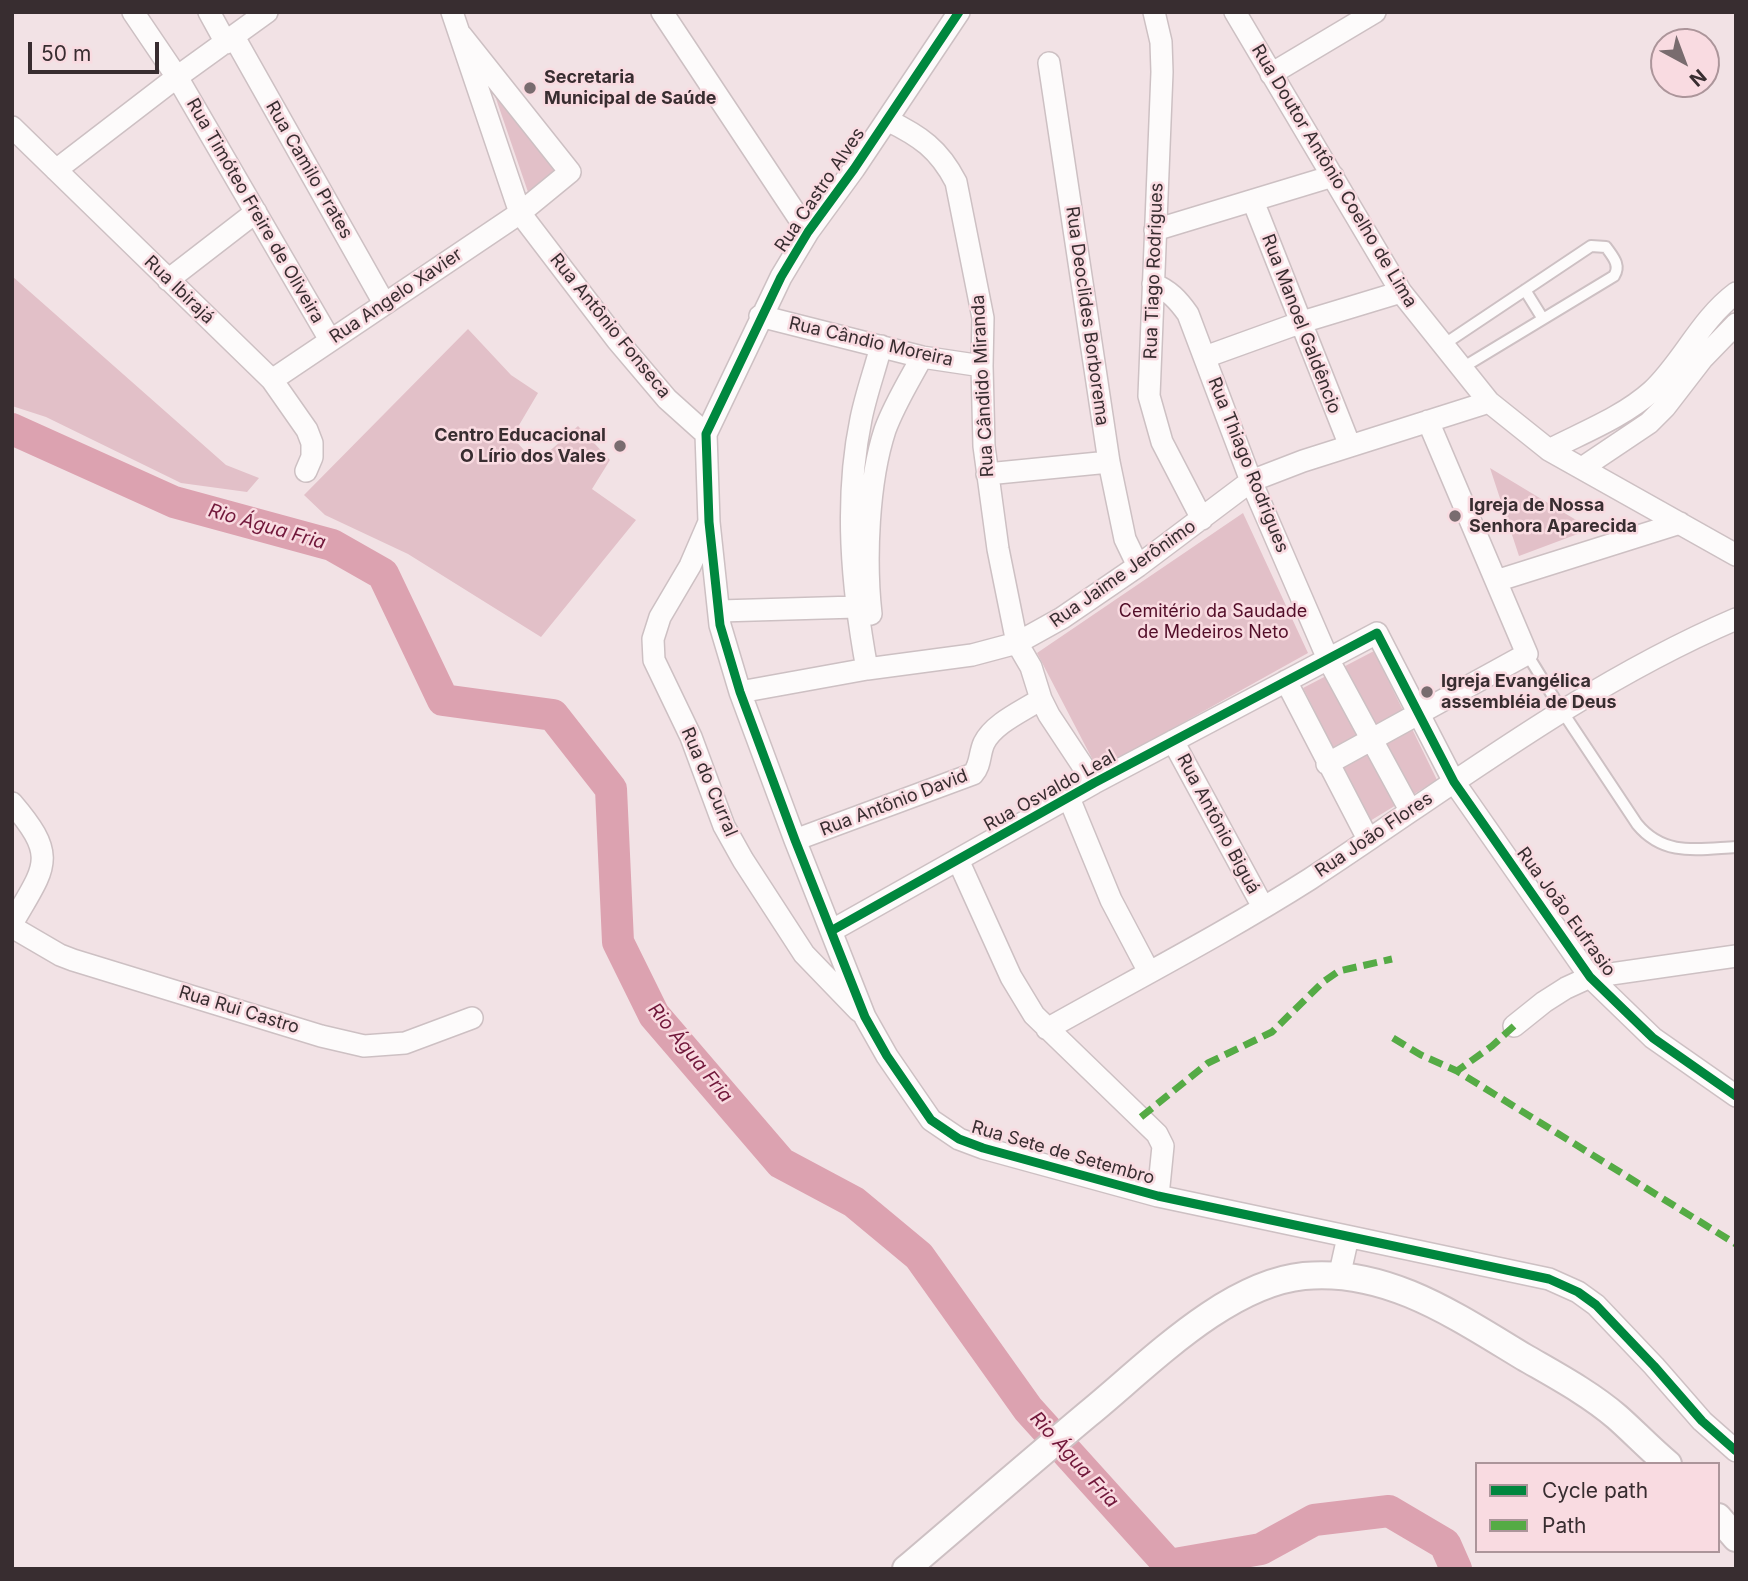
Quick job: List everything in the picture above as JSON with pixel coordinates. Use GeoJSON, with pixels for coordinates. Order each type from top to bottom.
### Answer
{"type":"FeatureCollection","features":[{"type":"Feature","properties":{"kind":"street","name":"Rua Timóteo Freire de Oliveira"},"geometry":{"type":"LineString","coordinates":[[133,12],[177,78],[330,340]]}},
{"type":"Feature","properties":{"kind":"street","name":"Rua Camilo Prates"},"geometry":{"type":"LineString","coordinates":[[209,12],[230,40],[384,303]]}},
{"type":"Feature","properties":{"kind":"street"},"geometry":{"type":"LineString","coordinates":[[56,170],[267,12]]}},
{"type":"Feature","properties":{"kind":"street"},"geometry":{"type":"LineString","coordinates":[[452,12],[461,35]]}},
{"type":"Feature","properties":{"kind":"street"},"geometry":{"type":"LineString","coordinates":[[662,12],[808,232]]}},
{"type":"Feature","properties":{"kind":"street","name":"Rua Castro Alves"},"geometry":{"type":"LineString","coordinates":[[706,434],[734,378],[760,316],[808,232],[959,12]]}},
{"type":"Feature","properties":{"kind":"street","name":"Rua Tiago Rodrigues"},"geometry":{"type":"LineString","coordinates":[[1154,12],[1161,42],[1162,72],[1149,396],[1161,442],[1202,519]]}},
{"type":"Feature","properties":{"kind":"street","name":"Rua Doutor Antônio Coelho de Lima"},"geometry":{"type":"LineString","coordinates":[[1235,12],[1401,292],[1489,402],[1549,450],[1679,523]]}},
{"type":"Feature","properties":{"kind":"street"},"geometry":{"type":"LineString","coordinates":[[1271,74],[1375,12]]}},
{"type":"Feature","properties":{"kind":"street","name":"Rua Antônio Fonseca"},"geometry":{"type":"LineString","coordinates":[[461,35],[520,213],[617,340],[667,398],[706,434]]}},
{"type":"Feature","properties":{"kind":"street","name":"Rua Angelo Xavier"},"geometry":{"type":"LineString","coordinates":[[272,380],[520,213],[570,172],[461,35]]}},
{"type":"Feature","properties":{"kind":"street","name":"Rua Deoclides Borborema"},"geometry":{"type":"LineString","coordinates":[[1049,63],[1109,462],[1125,539],[1138,566]]}},
{"type":"Feature","properties":{"kind":"street","name":"Rua Cândido Miranda"},"geometry":{"type":"LineString","coordinates":[[887,120],[931,146],[946,163],[956,183],[983,318],[984,446],[998,549],[1017,643],[1031,667],[1041,699],[1094,783]]}},
{"type":"Feature","properties":{"kind":"street","name":"Rua Ibirajá"},"geometry":{"type":"LineString","coordinates":[[12,127],[272,380],[307,430],[312,443],[312,457],[306,471]]}},
{"type":"Feature","properties":{"kind":"street"},"geometry":{"type":"LineString","coordinates":[[1155,230],[1333,176]]}},
{"type":"Feature","properties":{"kind":"street","name":"Rua Manoel Galdêncio"},"geometry":{"type":"LineString","coordinates":[[1253,201],[1350,446]]}},
{"type":"Feature","properties":{"kind":"street"},"geometry":{"type":"LineString","coordinates":[[168,280],[256,212]]}},
{"type":"Feature","properties":{"kind":"street","name":"Rua Thiago Rodrigues"},"geometry":{"type":"LineString","coordinates":[[1153,284],[1167,290],[1188,314],[1251,481],[1328,659],[1410,810]]}},
{"type":"Feature","properties":{"kind":"street"},"geometry":{"type":"LineString","coordinates":[[1205,357],[1302,322],[1401,292]]}},
{"type":"Feature","properties":{"kind":"street"},"geometry":{"type":"LineString","coordinates":[[1549,450],[1619,414],[1653,390],[1732,303]]}},
{"type":"Feature","properties":{"kind":"street","name":"Rua Cândio Moreira"},"geometry":{"type":"LineString","coordinates":[[760,316],[922,357],[982,366]]}},
{"type":"Feature","properties":{"kind":"street"},"geometry":{"type":"LineString","coordinates":[[1581,468],[1648,423],[1665,407],[1702,359],[1736,324]]}},
{"type":"Feature","properties":{"kind":"street"},"geometry":{"type":"LineString","coordinates":[[872,669],[856,607],[852,539],[856,455],[861,418],[881,346]]}},
{"type":"Feature","properties":{"kind":"street"},"geometry":{"type":"LineString","coordinates":[[872,669],[869,544],[880,449],[886,428],[922,357]]}},
{"type":"Feature","properties":{"kind":"street","name":"Rua Jaime Jerônimo"},"geometry":{"type":"LineString","coordinates":[[740,692],[972,654],[1017,643],[1062,618],[1138,566],[1251,481],[1489,402]]}},
{"type":"Feature","properties":{"kind":"street"},"geometry":{"type":"LineString","coordinates":[[1327,764],[1527,654],[1428,421]]}},
{"type":"Feature","properties":{"kind":"street","name":"Rua Sete de Setembro"},"geometry":{"type":"LineString","coordinates":[[706,434],[709,522],[720,625],[740,692],[865,1017],[887,1056],[931,1120],[942,1129],[983,1148],[1158,1196],[1549,1279],[1578,1292],[1615,1323],[1702,1422],[1736,1451]]}},
{"type":"Feature","properties":{"kind":"street"},"geometry":{"type":"LineString","coordinates":[[987,474],[1109,462]]}},
{"type":"Feature","properties":{"kind":"street","name":"Rua do Curral"},"geometry":{"type":"LineString","coordinates":[[709,522],[690,566],[660,617],[653,639],[654,660],[691,737],[724,826],[743,860],[804,954],[865,1017]]}},
{"type":"Feature","properties":{"kind":"street"},"geometry":{"type":"LineString","coordinates":[[1496,581],[1679,523],[1736,555]]}},
{"type":"Feature","properties":{"kind":"street"},"geometry":{"type":"LineString","coordinates":[[720,611],[856,607]]}},
{"type":"Feature","properties":{"kind":"street","name":"Rua João Flores"},"geometry":{"type":"LineString","coordinates":[[1047,1029],[1309,879],[1562,711],[1672,649],[1736,619]]}},
{"type":"Feature","properties":{"kind":"street","name":"Rua Osvaldo Leal"},"geometry":{"type":"LineString","coordinates":[[831,931],[1094,783],[1377,633],[1420,712]]}},
{"type":"Feature","properties":{"kind":"street"},"geometry":{"type":"LineString","coordinates":[[1286,681],[1368,839]]}},
{"type":"Feature","properties":{"kind":"street","name":"Rua Antônio David"},"geometry":{"type":"LineString","coordinates":[[795,840],[972,774],[978,768],[985,743],[992,732],[1041,699]]}},
{"type":"Feature","properties":{"kind":"street","name":"Rua João Eufrasio"},"geometry":{"type":"LineString","coordinates":[[1420,712],[1454,782],[1590,977],[1653,1038],[1736,1096]]}},
{"type":"Feature","properties":{"kind":"street","name":"Rua Antônio Biguá"},"geometry":{"type":"LineString","coordinates":[[1173,741],[1263,907]]}},
{"type":"Feature","properties":{"kind":"street"},"geometry":{"type":"LineString","coordinates":[[1069,798],[1111,900],[1149,972]]}},
{"type":"Feature","properties":{"kind":"street"},"geometry":{"type":"LineString","coordinates":[[12,803],[33,827],[44,859],[38,879],[12,925]]}},
{"type":"Feature","properties":{"kind":"street"},"geometry":{"type":"LineString","coordinates":[[958,860],[1023,999],[1047,1029],[1157,1134],[1163,1146],[1158,1196]]}},
{"type":"Feature","properties":{"kind":"street","name":"Rua Rui Castro"},"geometry":{"type":"LineString","coordinates":[[12,925],[73,961],[321,1036],[364,1046],[405,1043],[472,1018]]}},
{"type":"Feature","properties":{"kind":"street"},"geometry":{"type":"LineString","coordinates":[[1514,1026],[1544,1002],[1590,977],[1736,956]]}},
{"type":"Feature","properties":{"kind":"street"},"geometry":{"type":"LineString","coordinates":[[1339,1276],[1348,1237]]}},
{"type":"Feature","properties":{"kind":"street"},"geometry":{"type":"LineString","coordinates":[[906,1569],[1192,1326],[1253,1291],[1279,1281],[1304,1276],[1360,1278],[1392,1286],[1429,1301],[1576,1388],[1615,1415],[1666,1462]]}},
{"type":"Feature","properties":{"kind":"street"},"geometry":{"type":"LineString","coordinates":[[1720,1519],[1736,1538]]}},
{"type":"Feature","properties":{"kind":"lane"},"geometry":{"type":"LineString","coordinates":[[1443,345],[1591,246],[1606,247],[1617,264],[1618,269],[1614,276],[1462,368]]}},
{"type":"Feature","properties":{"kind":"lane"},"geometry":{"type":"LineString","coordinates":[[1524,290],[1543,319]]}},
{"type":"Feature","properties":{"kind":"lane"},"geometry":{"type":"LineString","coordinates":[[1527,654],[1637,824],[1651,840],[1659,845],[1677,848],[1736,846]]}},
{"type":"Feature","properties":{"kind":"green space"},"geometry":{"type":"Polygon","coordinates":[[[490,81],[559,170],[528,192],[490,81]]]}},
{"type":"Feature","properties":{"kind":"green space"},"geometry":{"type":"Polygon","coordinates":[[[12,276],[226,465],[259,478],[247,492],[181,483],[46,417],[12,406],[12,276]]]}},
{"type":"Feature","properties":{"kind":"green space"},"geometry":{"type":"Polygon","coordinates":[[[468,329],[511,375],[538,393],[512,437],[536,463],[578,426],[610,460],[592,489],[636,520],[541,637],[408,554],[325,515],[304,495],[468,329]]]}},
{"type":"Feature","properties":{"kind":"green space"},"geometry":{"type":"Polygon","coordinates":[[[1490,468],[1591,529],[1519,556],[1490,468]]]}},
{"type":"Feature","properties":{"kind":"green space","name":"Cemitério da Saudade de Medeiros Neto"},"geometry":{"type":"Polygon","coordinates":[[[1243,513],[1308,653],[1098,770],[1037,653],[1243,513]]]}},
{"type":"Feature","properties":{"kind":"green space"},"geometry":{"type":"Polygon","coordinates":[[[1374,651],[1437,780],[1370,821],[1303,688],[1374,651]]]}},
{"type":"Feature","properties":{"kind":"waterway","name":"Rio Água Fria"},"geometry":{"type":"LineString","coordinates":[[12,429],[174,502],[332,545],[383,574],[443,700],[553,715],[611,789],[618,942],[654,1015],[781,1163],[854,1202],[919,1256],[1028,1409],[1169,1565],[1261,1549],[1314,1520],[1389,1511],[1445,1544],[1456,1569]]}},
{"type":"Feature","properties":{"kind":"marked path"},"geometry":{"type":"LineString","coordinates":[[1141,1117],[1208,1063],[1272,1032],[1323,982],[1339,971],[1392,959]]}},
{"type":"Feature","properties":{"kind":"marked path"},"geometry":{"type":"LineString","coordinates":[[1514,1026],[1457,1071],[1736,1244]]}},
{"type":"Feature","properties":{"kind":"marked path"},"geometry":{"type":"LineString","coordinates":[[1393,1038],[1421,1055],[1457,1071]]}},
{"type":"Feature","properties":{"kind":"cycle path"},"geometry":{"type":"LineString","coordinates":[[959,12],[854,169],[808,232],[781,277],[706,434],[709,522],[720,625],[740,692],[865,1017],[887,1056],[931,1120],[959,1139],[1158,1196],[1549,1279],[1578,1292],[1596,1305],[1702,1421],[1736,1451]]}},
{"type":"Feature","properties":{"kind":"cycle path"},"geometry":{"type":"LineString","coordinates":[[831,931],[1094,783],[1377,633],[1454,782],[1590,977],[1653,1038],[1736,1096]]}},
{"type":"Feature","properties":{"kind":"place","name":"Secretaria Municipal de Saúde"},"geometry":{"type":"Point","coordinates":[530,88]}},
{"type":"Feature","properties":{"kind":"place","name":"Centro Educacional O Lírio dos Vales"},"geometry":{"type":"Point","coordinates":[620,446]}},
{"type":"Feature","properties":{"kind":"place","name":"Igreja de Nossa Senhora Aparecida"},"geometry":{"type":"Point","coordinates":[1455,516]}},
{"type":"Feature","properties":{"kind":"place","name":"Igreja Evangélica assembléia de Deus"},"geometry":{"type":"Point","coordinates":[1427,692]}}]}
